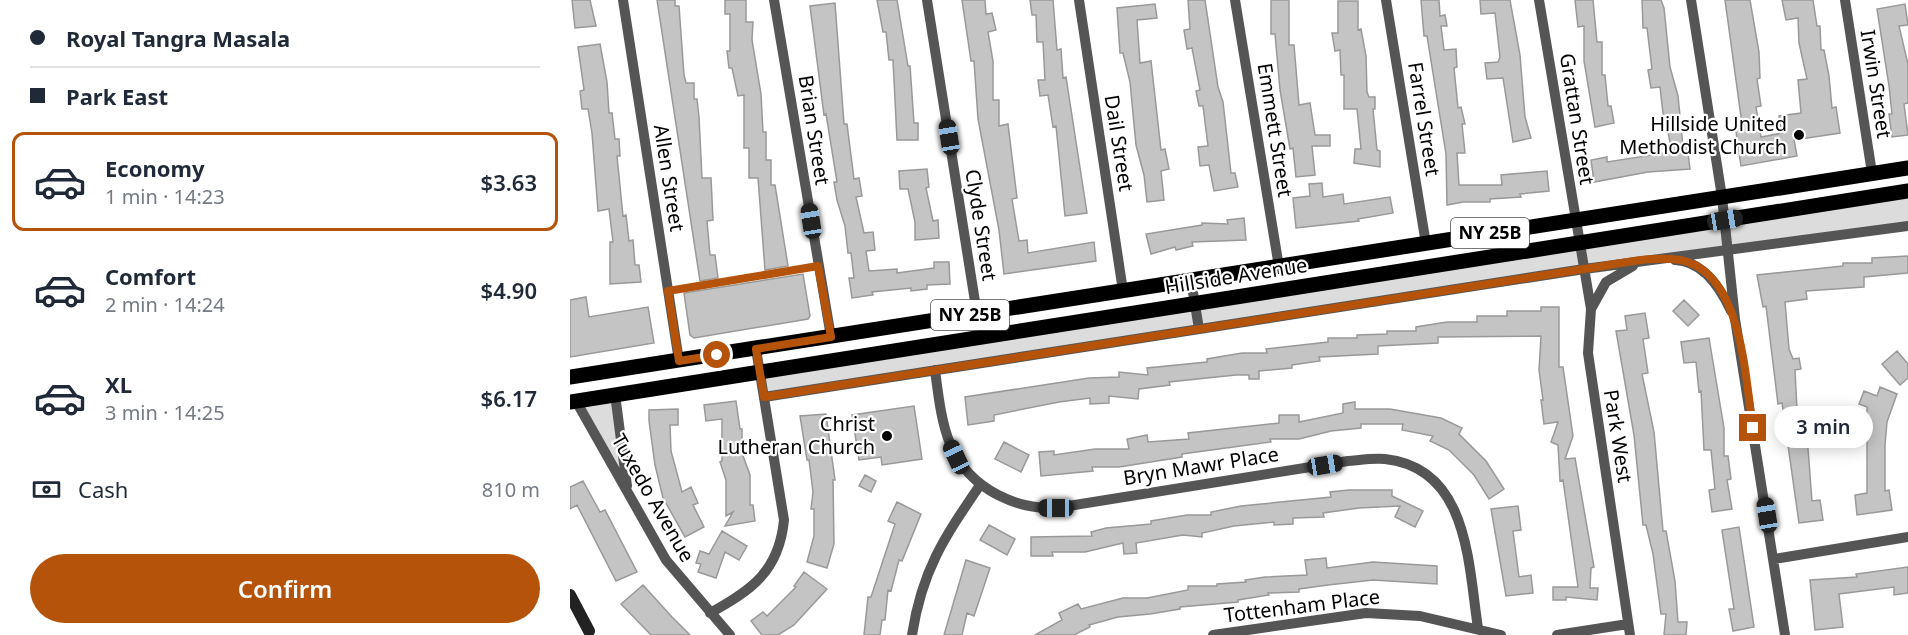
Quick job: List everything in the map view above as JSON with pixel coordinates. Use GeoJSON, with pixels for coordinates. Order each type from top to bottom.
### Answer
{"type":"FeatureCollection","features":[{"type":"Feature","properties":{"kind":"main road","name":"Hillside Avenue"},"geometry":{"type":"LineString","coordinates":[[570,377],[1908,168]]}},
{"type":"Feature","properties":{"kind":"main road","name":"Hillside Avenue"},"geometry":{"type":"LineString","coordinates":[[573,401],[1908,191]]}},
{"type":"Feature","properties":{"kind":"main road"},"geometry":{"type":"LineString","coordinates":[[570,595],[589,634]]}},
{"type":"Feature","properties":{"kind":"main road"},"geometry":{"type":"LineString","coordinates":[[570,613],[589,634]]}},
{"type":"Feature","properties":{"kind":"street","name":"Allen Street"},"geometry":{"type":"LineString","coordinates":[[623,0],[679,361]]}},
{"type":"Feature","properties":{"kind":"street","name":"Brian Street"},"geometry":{"type":"LineString","coordinates":[[774,0],[831,337]]}},
{"type":"Feature","properties":{"kind":"street","name":"Clyde Street"},"geometry":{"type":"LineString","coordinates":[[927,0],[977,314]]}},
{"type":"Feature","properties":{"kind":"street","name":"Dail Street"},"geometry":{"type":"LineString","coordinates":[[1079,0],[1123,291]]}},
{"type":"Feature","properties":{"kind":"street","name":"Emmett Street"},"geometry":{"type":"LineString","coordinates":[[1235,0],[1279,267]]}},
{"type":"Feature","properties":{"kind":"street","name":"Farrel Street"},"geometry":{"type":"LineString","coordinates":[[1386,0],[1426,244]]}},
{"type":"Feature","properties":{"kind":"street","name":"Grattan Street"},"geometry":{"type":"LineString","coordinates":[[1539,0],[1579,243]]}},
{"type":"Feature","properties":{"kind":"street"},"geometry":{"type":"LineString","coordinates":[[1691,0],[1722,197],[1735,319],[1785,635]]}},
{"type":"Feature","properties":{"kind":"street","name":"Irwin Street"},"geometry":{"type":"LineString","coordinates":[[1845,0],[1872,173]]}},
{"type":"Feature","properties":{"kind":"street"},"geometry":{"type":"LineString","coordinates":[[764,397],[1584,269],[1908,226]]}},
{"type":"Feature","properties":{"kind":"street","name":"Park West"},"geometry":{"type":"LineString","coordinates":[[1579,243],[1591,309],[1588,353],[1629,630]]}},
{"type":"Feature","properties":{"kind":"street"},"geometry":{"type":"LineString","coordinates":[[1591,309],[1606,282],[1624,270],[1652,260],[1682,260],[1705,272],[1722,290],[1735,319]]}},
{"type":"Feature","properties":{"kind":"street"},"geometry":{"type":"LineString","coordinates":[[1191,280],[1199,329]]}},
{"type":"Feature","properties":{"kind":"street"},"geometry":{"type":"LineString","coordinates":[[710,613],[748,591],[760,580],[777,554],[782,538],[784,520],[756,349]]}},
{"type":"Feature","properties":{"kind":"street","name":"Bryn Mawr Place"},"geometry":{"type":"LineString","coordinates":[[935,370],[940,410],[949,444],[966,471],[980,485],[1018,505],[1056,508],[1348,461],[1383,459],[1405,463],[1431,478],[1445,492],[1456,511],[1462,525],[1478,628]]}},
{"type":"Feature","properties":{"kind":"street"},"geometry":{"type":"LineString","coordinates":[[615,394],[628,492]]}},
{"type":"Feature","properties":{"kind":"street","name":"Tuxedo Avenue"},"geometry":{"type":"LineString","coordinates":[[573,401],[666,560],[730,635]]}},
{"type":"Feature","properties":{"kind":"street"},"geometry":{"type":"LineString","coordinates":[[912,635],[924,584],[938,548],[980,485]]}},
{"type":"Feature","properties":{"kind":"street"},"geometry":{"type":"LineString","coordinates":[[1774,559],[1908,537]]}},
{"type":"Feature","properties":{"kind":"street","name":"Tottenham Place"},"geometry":{"type":"LineString","coordinates":[[1213,635],[1366,613],[1420,616],[1501,635]]}},
{"type":"Feature","properties":{"kind":"street"},"geometry":{"type":"LineString","coordinates":[[1557,635],[1629,630]]}},
{"type":"Feature","properties":{"kind":"lane"},"geometry":{"type":"LineString","coordinates":[[668,291],[818,266]]}},
{"type":"Feature","properties":{"kind":"shaded area"},"geometry":{"type":"Polygon","coordinates":[[[1908,191],[1908,226],[764,397],[759,372],[1908,191]]]}},
{"type":"Feature","properties":{"kind":"shaded area"},"geometry":{"type":"Polygon","coordinates":[[[615,394],[628,492],[576,401],[615,394]]]}},
{"type":"Feature","properties":{"kind":"building"},"geometry":{"type":"Polygon","coordinates":[[[572,0],[590,0],[596,26],[575,28],[572,0]]]}},
{"type":"Feature","properties":{"kind":"building"},"geometry":{"type":"Polygon","coordinates":[[[657,0],[675,0],[675,6],[679,6],[684,75],[686,83],[694,83],[694,99],[697,99],[702,178],[711,178],[713,220],[707,221],[710,255],[715,255],[718,278],[700,281],[657,0]]]}},
{"type":"Feature","properties":{"kind":"building"},"geometry":{"type":"Polygon","coordinates":[[[725,0],[746,0],[746,22],[753,22],[752,40],[761,94],[763,132],[766,132],[766,160],[771,160],[771,185],[775,185],[788,266],[765,270],[758,178],[749,178],[749,148],[744,148],[744,95],[738,96],[732,68],[729,68],[727,51],[730,51],[730,14],[725,14],[725,0]]]}},
{"type":"Feature","properties":{"kind":"building"},"geometry":{"type":"Polygon","coordinates":[[[877,0],[897,0],[908,66],[910,66],[914,123],[918,123],[918,140],[897,140],[893,60],[889,60],[886,32],[883,32],[877,0]]]}},
{"type":"Feature","properties":{"kind":"building"},"geometry":{"type":"Polygon","coordinates":[[[962,0],[985,0],[986,14],[992,13],[996,30],[988,32],[993,61],[993,100],[999,100],[999,126],[1008,124],[1017,198],[1012,199],[1019,241],[1027,240],[1028,253],[1094,242],[1096,261],[1004,274],[999,230],[978,119],[974,61],[971,61],[962,0]]]}},
{"type":"Feature","properties":{"kind":"building"},"geometry":{"type":"Polygon","coordinates":[[[1030,0],[1053,0],[1057,50],[1061,49],[1063,78],[1066,77],[1087,213],[1065,216],[1056,126],[1053,127],[1048,95],[1040,96],[1038,80],[1045,80],[1043,42],[1037,42],[1036,15],[1032,15],[1030,0]]]}},
{"type":"Feature","properties":{"kind":"building"},"geometry":{"type":"Polygon","coordinates":[[[1188,0],[1205,0],[1218,87],[1223,102],[1231,173],[1235,173],[1238,187],[1214,191],[1209,165],[1200,166],[1198,147],[1208,146],[1203,106],[1199,106],[1196,91],[1200,90],[1192,48],[1187,49],[1184,30],[1190,29],[1188,0]]]}},
{"type":"Feature","properties":{"kind":"building"},"geometry":{"type":"Polygon","coordinates":[[[1271,0],[1289,0],[1289,45],[1294,45],[1299,105],[1310,103],[1315,135],[1330,135],[1330,146],[1312,146],[1315,175],[1296,177],[1293,148],[1290,149],[1280,90],[1275,34],[1271,34],[1271,0]]]}},
{"type":"Feature","properties":{"kind":"building"},"geometry":{"type":"Polygon","coordinates":[[[1421,0],[1439,0],[1440,16],[1445,15],[1447,26],[1441,26],[1444,50],[1456,49],[1457,67],[1454,68],[1458,108],[1461,107],[1465,124],[1462,124],[1465,153],[1457,153],[1459,185],[1502,185],[1501,175],[1547,171],[1549,191],[1520,194],[1521,197],[1490,199],[1490,202],[1463,202],[1447,205],[1446,154],[1427,36],[1424,36],[1421,0]]]}},
{"type":"Feature","properties":{"kind":"building"},"geometry":{"type":"Polygon","coordinates":[[[1480,0],[1510,0],[1520,55],[1525,117],[1531,138],[1513,142],[1503,78],[1487,79],[1485,63],[1498,62],[1500,57],[1495,13],[1481,14],[1480,0]]]}},
{"type":"Feature","properties":{"kind":"building"},"geometry":{"type":"Polygon","coordinates":[[[1575,0],[1593,0],[1597,42],[1602,42],[1602,75],[1605,75],[1608,106],[1611,106],[1614,123],[1595,127],[1584,61],[1584,26],[1578,27],[1575,0]]]}},
{"type":"Feature","properties":{"kind":"building"},"geometry":{"type":"Polygon","coordinates":[[[1642,0],[1661,0],[1664,8],[1670,67],[1678,96],[1683,146],[1687,145],[1690,169],[1648,172],[1594,182],[1591,160],[1607,157],[1607,162],[1672,152],[1666,122],[1664,122],[1660,87],[1651,88],[1648,70],[1652,69],[1647,28],[1643,28],[1642,0]]]}},
{"type":"Feature","properties":{"kind":"building"},"geometry":{"type":"Polygon","coordinates":[[[1725,0],[1750,0],[1759,52],[1760,78],[1757,79],[1761,106],[1756,107],[1761,137],[1782,133],[1779,116],[1801,113],[1798,80],[1807,79],[1799,43],[1798,18],[1786,20],[1782,0],[1813,0],[1817,26],[1820,26],[1821,50],[1824,50],[1829,76],[1832,108],[1836,107],[1840,133],[1794,140],[1797,156],[1741,166],[1735,125],[1742,124],[1725,0]]]}},
{"type":"Feature","properties":{"kind":"building"},"geometry":{"type":"Polygon","coordinates":[[[1338,1],[1358,1],[1358,30],[1361,29],[1366,56],[1367,92],[1369,97],[1375,97],[1375,109],[1373,109],[1377,150],[1380,151],[1380,167],[1354,163],[1355,149],[1361,149],[1357,109],[1344,109],[1344,75],[1341,75],[1340,50],[1335,51],[1332,33],[1338,33],[1338,1]]]}},
{"type":"Feature","properties":{"kind":"building"},"geometry":{"type":"Polygon","coordinates":[[[835,3],[844,124],[847,124],[854,179],[859,178],[862,196],[856,197],[864,233],[873,232],[875,250],[866,251],[869,271],[897,269],[897,273],[934,268],[934,262],[949,262],[950,284],[927,285],[927,289],[911,291],[911,288],[872,292],[873,295],[852,298],[849,278],[854,278],[851,253],[848,253],[845,226],[834,182],[837,182],[826,114],[824,115],[810,6],[835,3]]]}},
{"type":"Feature","properties":{"kind":"building"},"geometry":{"type":"Polygon","coordinates":[[[1155,4],[1157,18],[1137,20],[1140,63],[1151,61],[1161,150],[1165,149],[1169,169],[1161,171],[1164,200],[1147,202],[1144,175],[1136,145],[1130,82],[1123,53],[1120,53],[1117,8],[1155,4]]]}},
{"type":"Feature","properties":{"kind":"building"},"geometry":{"type":"Polygon","coordinates":[[[1905,4],[1908,25],[1899,26],[1908,64],[1908,103],[1904,104],[1908,135],[1892,137],[1889,86],[1877,9],[1905,4]]]}},
{"type":"Feature","properties":{"kind":"building"},"geometry":{"type":"Polygon","coordinates":[[[600,44],[607,82],[609,113],[612,113],[615,139],[619,139],[620,156],[617,156],[623,216],[626,215],[629,241],[633,240],[635,265],[639,265],[641,282],[610,284],[610,242],[613,242],[609,209],[598,211],[592,133],[588,109],[582,109],[580,91],[584,90],[578,47],[600,44]]]}},
{"type":"Feature","properties":{"kind":"building"},"geometry":{"type":"Polygon","coordinates":[[[927,169],[929,187],[926,188],[933,221],[938,220],[939,238],[915,240],[915,222],[908,189],[900,189],[899,171],[927,169]]]}},
{"type":"Feature","properties":{"kind":"building"},"geometry":{"type":"Polygon","coordinates":[[[1322,183],[1323,197],[1343,194],[1344,204],[1390,197],[1393,213],[1358,219],[1359,221],[1296,228],[1293,198],[1310,196],[1309,184],[1322,183]]]}},
{"type":"Feature","properties":{"kind":"building"},"geometry":{"type":"Polygon","coordinates":[[[1244,218],[1246,240],[1192,242],[1193,246],[1176,250],[1175,247],[1151,254],[1146,234],[1202,225],[1202,223],[1228,224],[1227,220],[1244,218]]]}},
{"type":"Feature","properties":{"kind":"building"},"geometry":{"type":"Polygon","coordinates":[[[1908,256],[1908,273],[1864,277],[1864,287],[1806,291],[1807,299],[1785,302],[1789,349],[1793,359],[1799,358],[1801,369],[1795,370],[1797,410],[1805,409],[1812,501],[1820,500],[1823,520],[1799,523],[1782,403],[1778,404],[1766,306],[1763,307],[1757,275],[1843,266],[1843,263],[1872,263],[1872,258],[1908,256]]]}},
{"type":"Feature","properties":{"kind":"building"},"geometry":{"type":"Polygon","coordinates":[[[803,274],[810,316],[808,319],[694,338],[690,335],[684,293],[803,274]]]}},
{"type":"Feature","properties":{"kind":"building"},"geometry":{"type":"Polygon","coordinates":[[[586,297],[589,317],[648,307],[654,343],[570,357],[570,300],[586,297]]]}},
{"type":"Feature","properties":{"kind":"building"},"geometry":{"type":"Polygon","coordinates":[[[1684,300],[1699,315],[1688,326],[1673,311],[1684,300]]]}},
{"type":"Feature","properties":{"kind":"building"},"geometry":{"type":"Polygon","coordinates":[[[1541,307],[1559,307],[1559,367],[1563,367],[1573,436],[1565,459],[1575,458],[1594,567],[1591,568],[1590,588],[1598,588],[1597,600],[1566,597],[1566,600],[1553,600],[1553,587],[1578,587],[1563,480],[1560,481],[1558,445],[1551,442],[1558,422],[1544,424],[1539,370],[1541,336],[1438,337],[1438,343],[1378,346],[1378,354],[1319,357],[1320,361],[1292,365],[1292,368],[1259,371],[1259,379],[1249,379],[1249,375],[1236,375],[1169,382],[1170,385],[1139,389],[1138,399],[1109,396],[1109,403],[1090,404],[1090,398],[1059,402],[994,415],[994,421],[968,425],[965,397],[1089,378],[1119,377],[1119,372],[1148,375],[1147,368],[1207,362],[1207,359],[1242,353],[1267,353],[1266,349],[1328,342],[1328,338],[1357,338],[1357,335],[1387,334],[1387,331],[1416,331],[1416,327],[1447,322],[1477,322],[1477,316],[1507,316],[1507,311],[1541,311],[1541,307]]]}},
{"type":"Feature","properties":{"kind":"building"},"geometry":{"type":"Polygon","coordinates":[[[1645,313],[1649,338],[1643,339],[1648,373],[1642,374],[1654,432],[1663,531],[1666,531],[1675,581],[1678,622],[1687,622],[1686,635],[1664,635],[1666,614],[1661,614],[1653,554],[1646,525],[1643,525],[1634,435],[1616,331],[1627,330],[1625,316],[1645,313]]]}},
{"type":"Feature","properties":{"kind":"building"},"geometry":{"type":"Polygon","coordinates":[[[1709,338],[1724,428],[1724,456],[1728,456],[1731,479],[1727,480],[1732,509],[1712,512],[1709,490],[1715,489],[1711,450],[1704,450],[1701,391],[1699,392],[1696,362],[1684,363],[1681,342],[1709,338]]]}},
{"type":"Feature","properties":{"kind":"building"},"geometry":{"type":"Polygon","coordinates":[[[1897,351],[1908,364],[1908,378],[1900,385],[1882,364],[1897,351]]]}},
{"type":"Feature","properties":{"kind":"building"},"geometry":{"type":"Polygon","coordinates":[[[1880,387],[1897,394],[1887,422],[1885,445],[1885,491],[1889,490],[1892,510],[1857,515],[1855,495],[1867,493],[1867,407],[1859,404],[1864,391],[1877,396],[1880,387]]]}},
{"type":"Feature","properties":{"kind":"building"},"geometry":{"type":"Polygon","coordinates":[[[736,401],[740,429],[742,429],[742,453],[750,475],[750,505],[753,505],[755,521],[725,526],[733,512],[726,516],[726,480],[720,462],[722,461],[722,419],[706,421],[704,405],[736,401]]]}},
{"type":"Feature","properties":{"kind":"building"},"geometry":{"type":"Polygon","coordinates":[[[1355,402],[1355,409],[1390,409],[1441,418],[1462,428],[1459,434],[1486,461],[1504,489],[1489,499],[1474,475],[1449,450],[1430,441],[1433,436],[1402,430],[1403,424],[1361,424],[1361,428],[1331,431],[1299,439],[1270,439],[1271,442],[1182,454],[1182,457],[1119,467],[1092,467],[1093,471],[1041,476],[1039,452],[1054,451],[1054,455],[1095,449],[1129,449],[1127,439],[1147,435],[1148,442],[1189,439],[1188,433],[1279,423],[1279,415],[1299,415],[1299,422],[1343,413],[1343,404],[1355,402]]]}},
{"type":"Feature","properties":{"kind":"building","name":"Christ Lutheran Church"},"geometry":{"type":"Polygon","coordinates":[[[914,406],[922,459],[882,465],[881,457],[859,460],[852,415],[914,406]]]}},
{"type":"Feature","properties":{"kind":"building"},"geometry":{"type":"Polygon","coordinates":[[[678,409],[678,425],[670,425],[671,451],[682,492],[691,487],[698,503],[693,505],[704,527],[685,537],[663,498],[655,465],[649,421],[649,410],[678,409]]]}},
{"type":"Feature","properties":{"kind":"building"},"geometry":{"type":"Polygon","coordinates":[[[826,414],[835,480],[833,480],[834,544],[827,568],[807,562],[814,536],[814,509],[811,509],[813,492],[800,416],[826,414]]]}},
{"type":"Feature","properties":{"kind":"building"},"geometry":{"type":"Polygon","coordinates":[[[1004,442],[1029,455],[1021,472],[995,459],[1004,442]]]}},
{"type":"Feature","properties":{"kind":"building"},"geometry":{"type":"Polygon","coordinates":[[[865,475],[876,481],[871,492],[859,486],[865,475]]]}},
{"type":"Feature","properties":{"kind":"building"},"geometry":{"type":"Polygon","coordinates":[[[583,481],[600,512],[605,510],[637,572],[616,581],[577,505],[570,509],[570,487],[583,481]]]}},
{"type":"Feature","properties":{"kind":"building"},"geometry":{"type":"Polygon","coordinates":[[[1392,490],[1392,496],[1423,511],[1415,527],[1395,517],[1400,506],[1359,508],[1323,513],[1324,517],[1293,518],[1293,524],[1274,525],[1274,522],[1234,526],[1202,533],[1202,537],[1183,535],[1136,543],[1137,553],[1124,554],[1123,543],[1085,552],[1052,552],[1053,556],[1031,556],[1031,537],[1092,536],[1091,532],[1106,528],[1151,524],[1151,521],[1187,515],[1211,515],[1211,512],[1241,506],[1331,497],[1330,492],[1392,490]]]}},
{"type":"Feature","properties":{"kind":"building"},"geometry":{"type":"Polygon","coordinates":[[[897,502],[921,514],[902,561],[899,560],[891,591],[888,590],[885,620],[882,620],[880,635],[864,635],[868,597],[871,597],[895,524],[888,521],[897,502]]]}},
{"type":"Feature","properties":{"kind":"building"},"geometry":{"type":"Polygon","coordinates":[[[1518,506],[1521,530],[1513,531],[1519,577],[1531,575],[1533,593],[1506,596],[1491,509],[1518,506]]]}},
{"type":"Feature","properties":{"kind":"building"},"geometry":{"type":"Polygon","coordinates":[[[989,525],[1015,539],[1007,555],[980,540],[989,525]]]}},
{"type":"Feature","properties":{"kind":"building"},"geometry":{"type":"Polygon","coordinates":[[[1739,527],[1754,627],[1733,631],[1729,609],[1734,609],[1722,530],[1739,527]]]}},
{"type":"Feature","properties":{"kind":"building"},"geometry":{"type":"Polygon","coordinates":[[[722,531],[747,546],[739,560],[725,552],[716,578],[698,572],[701,564],[696,563],[700,551],[709,554],[722,531]]]}},
{"type":"Feature","properties":{"kind":"building"},"geometry":{"type":"Polygon","coordinates":[[[1326,558],[1327,568],[1373,562],[1437,566],[1437,584],[1373,580],[1328,585],[1299,589],[1299,592],[1268,593],[1269,595],[1238,600],[1238,602],[1180,607],[1180,609],[1150,614],[1118,617],[1089,625],[1090,627],[1074,635],[1035,635],[1062,620],[1059,613],[1078,604],[1081,609],[1123,598],[1147,598],[1188,590],[1188,586],[1217,586],[1217,584],[1246,582],[1245,580],[1265,577],[1307,575],[1305,560],[1326,558]]]}},
{"type":"Feature","properties":{"kind":"building"},"geometry":{"type":"Polygon","coordinates":[[[966,560],[990,568],[974,616],[967,613],[962,635],[944,635],[966,560]]]}},
{"type":"Feature","properties":{"kind":"building"},"geometry":{"type":"Polygon","coordinates":[[[1908,567],[1908,593],[1894,595],[1894,587],[1839,594],[1843,627],[1815,630],[1810,580],[1857,577],[1856,574],[1908,567]]]}},
{"type":"Feature","properties":{"kind":"building"},"geometry":{"type":"Polygon","coordinates":[[[804,572],[827,589],[794,625],[778,635],[762,635],[751,621],[763,612],[767,616],[796,587],[794,586],[804,572]]]}},
{"type":"Feature","properties":{"kind":"building"},"geometry":{"type":"Polygon","coordinates":[[[643,585],[690,635],[651,635],[621,604],[643,585]]]}},
{"type":"Feature","properties":{"kind":"place","name":"Hillside United Methodist Church"},"geometry":{"type":"Point","coordinates":[1799,135]}},
{"type":"Feature","properties":{"kind":"place","name":"Christ Lutheran Church"},"geometry":{"type":"Point","coordinates":[887,436]}},
{"type":"Feature","properties":{"kind":"route"},"geometry":{"type":"LineString","coordinates":[[717,355],[679,361],[668,291],[818,266],[831,337],[756,349],[764,397],[1584,269],[1652,260],[1682,260],[1705,272],[1722,290],[1735,319],[1753,428]]}}]}
